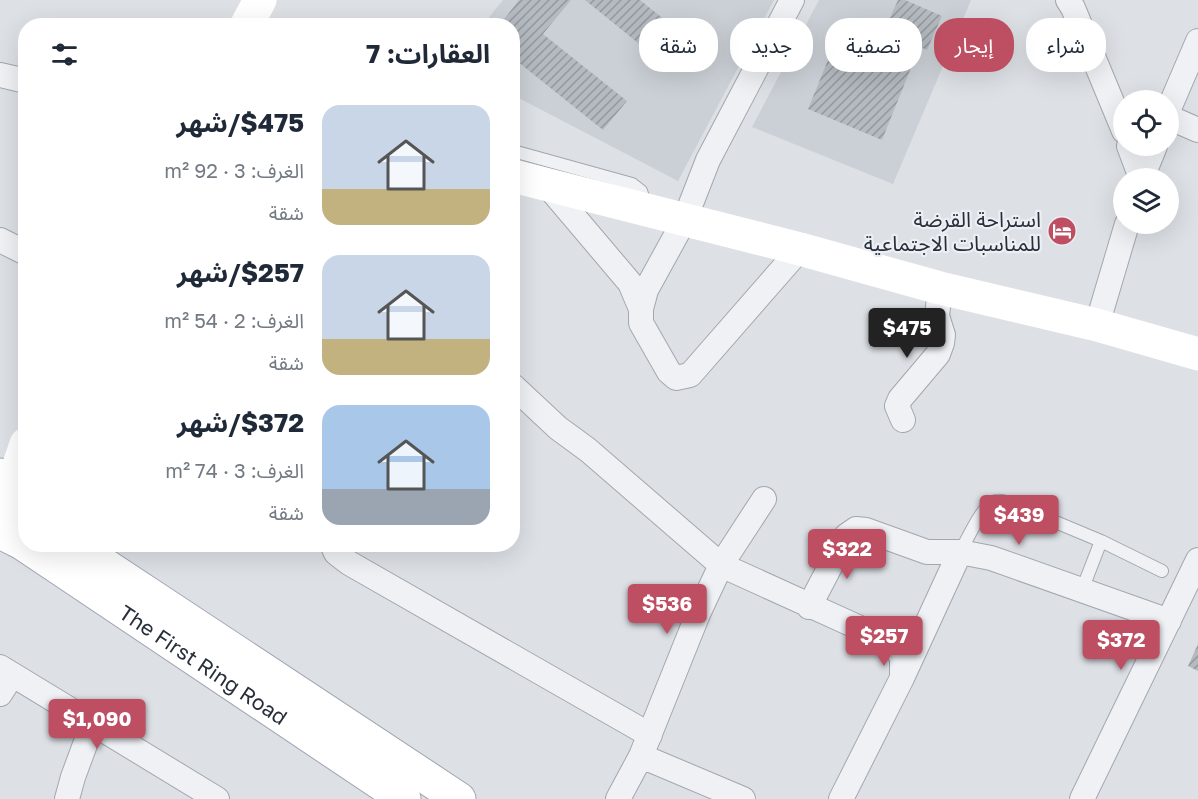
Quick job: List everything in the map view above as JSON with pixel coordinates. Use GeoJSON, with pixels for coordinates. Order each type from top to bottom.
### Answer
{"type":"FeatureCollection","features":[{"type":"Feature","properties":{"kind":"main road"},"geometry":{"type":"LineString","coordinates":[[250,18],[260,0]]}},
{"type":"Feature","properties":{"kind":"main road"},"geometry":{"type":"LineString","coordinates":[[520,178],[800,249],[940,288],[1097,325],[1198,354]]}},
{"type":"Feature","properties":{"kind":"main road"},"geometry":{"type":"LineString","coordinates":[[0,452],[18,434]]}},
{"type":"Feature","properties":{"kind":"main road"},"geometry":{"type":"LineString","coordinates":[[10,499],[18,472]]}},
{"type":"Feature","properties":{"kind":"main road","name":"The First Ring Road"},"geometry":{"type":"LineString","coordinates":[[0,532],[18,541]]}},
{"type":"Feature","properties":{"kind":"main road","name":"The First Ring Road"},"geometry":{"type":"LineString","coordinates":[[35,552],[404,799]]}},
{"type":"Feature","properties":{"kind":"main road","name":"The First Ring Road"},"geometry":{"type":"LineString","coordinates":[[86,552],[459,799]]}},
{"type":"Feature","properties":{"kind":"street"},"geometry":{"type":"LineString","coordinates":[[792,0],[708,159],[685,219],[646,290],[641,309],[641,323],[669,372],[676,378],[690,375],[800,249]]}},
{"type":"Feature","properties":{"kind":"street"},"geometry":{"type":"LineString","coordinates":[[1068,0],[1113,105]]}},
{"type":"Feature","properties":{"kind":"street"},"geometry":{"type":"LineString","coordinates":[[1177,90],[1198,41]]}},
{"type":"Feature","properties":{"kind":"street"},"geometry":{"type":"LineString","coordinates":[[0,75],[18,79]]}},
{"type":"Feature","properties":{"kind":"street"},"geometry":{"type":"LineString","coordinates":[[1179,122],[1198,130]]}},
{"type":"Feature","properties":{"kind":"street"},"geometry":{"type":"LineString","coordinates":[[547,185],[630,283],[641,309]]}},
{"type":"Feature","properties":{"kind":"street"},"geometry":{"type":"LineString","coordinates":[[1097,325],[1124,234]]}},
{"type":"Feature","properties":{"kind":"street"},"geometry":{"type":"LineString","coordinates":[[0,240],[18,249]]}},
{"type":"Feature","properties":{"kind":"street"},"geometry":{"type":"LineString","coordinates":[[903,420],[897,406],[900,399],[938,354],[942,344],[943,335],[937,316],[940,288]]}},
{"type":"Feature","properties":{"kind":"street"},"geometry":{"type":"LineString","coordinates":[[520,393],[558,428],[588,450],[721,565],[809,607],[862,629],[895,648],[902,657],[902,678]]}},
{"type":"Feature","properties":{"kind":"street"},"geometry":{"type":"LineString","coordinates":[[618,799],[645,746],[698,614],[721,565],[764,499]]}},
{"type":"Feature","properties":{"kind":"street"},"geometry":{"type":"LineString","coordinates":[[809,607],[846,536],[856,530],[866,530],[927,552],[960,552],[991,558],[1169,621]]}},
{"type":"Feature","properties":{"kind":"street"},"geometry":{"type":"LineString","coordinates":[[336,552],[349,563],[645,746],[743,799]]}},
{"type":"Feature","properties":{"kind":"street"},"geometry":{"type":"LineString","coordinates":[[841,799],[902,678],[960,552]]}},
{"type":"Feature","properties":{"kind":"street"},"geometry":{"type":"LineString","coordinates":[[1082,799],[1198,560]]}},
{"type":"Feature","properties":{"kind":"street"},"geometry":{"type":"LineString","coordinates":[[4,679],[93,723],[217,799]]}},
{"type":"Feature","properties":{"kind":"street"},"geometry":{"type":"LineString","coordinates":[[68,799],[73,777],[93,723]]}},
{"type":"Feature","properties":{"kind":"lane"},"geometry":{"type":"LineString","coordinates":[[520,153],[632,184],[641,191],[647,210]]}},
{"type":"Feature","properties":{"kind":"lane"},"geometry":{"type":"LineString","coordinates":[[960,552],[983,511],[990,504],[999,500],[1101,541],[1162,571]]}},
{"type":"Feature","properties":{"kind":"lane"},"geometry":{"type":"LineString","coordinates":[[1082,590],[1101,541]]}},
{"type":"Feature","properties":{"kind":"shaded area"},"geometry":{"type":"Polygon","coordinates":[[[503,0],[774,0],[764,18],[730,18],[730,72],[736,72],[678,181],[520,99],[520,18],[488,18],[503,0]]]}},
{"type":"Feature","properties":{"kind":"shaded area"},"geometry":{"type":"Polygon","coordinates":[[[819,0],[971,0],[963,18],[934,18],[934,72],[940,72],[893,184],[752,127],[781,72],[813,72],[813,18],[810,18],[819,0]]]}},
{"type":"Feature","properties":{"kind":"building"},"geometry":{"type":"Polygon","coordinates":[[[519,0],[571,0],[543,34],[627,101],[603,130],[520,64],[520,18],[505,18],[519,0]]]}},
{"type":"Feature","properties":{"kind":"building"},"geometry":{"type":"Polygon","coordinates":[[[585,0],[640,0],[662,18],[639,18],[639,44],[585,0]]]}},
{"type":"Feature","properties":{"kind":"building"},"geometry":{"type":"Polygon","coordinates":[[[898,0],[905,0],[942,16],[934,18],[934,34],[927,50],[922,48],[922,18],[890,18],[898,0]]]}},
{"type":"Feature","properties":{"kind":"building"},"geometry":{"type":"Polygon","coordinates":[[[825,67],[825,72],[909,72],[882,140],[808,109],[825,67]]]}},
{"type":"Feature","properties":{"kind":"building"},"geometry":{"type":"Polygon","coordinates":[[[1198,644],[1198,671],[1188,666],[1198,644]]]}},
{"type":"Feature","properties":{"kind":"place","name":"استراحة القرضة للمناسبات الاجتماعية"},"geometry":{"type":"Point","coordinates":[1062,231]}}]}
